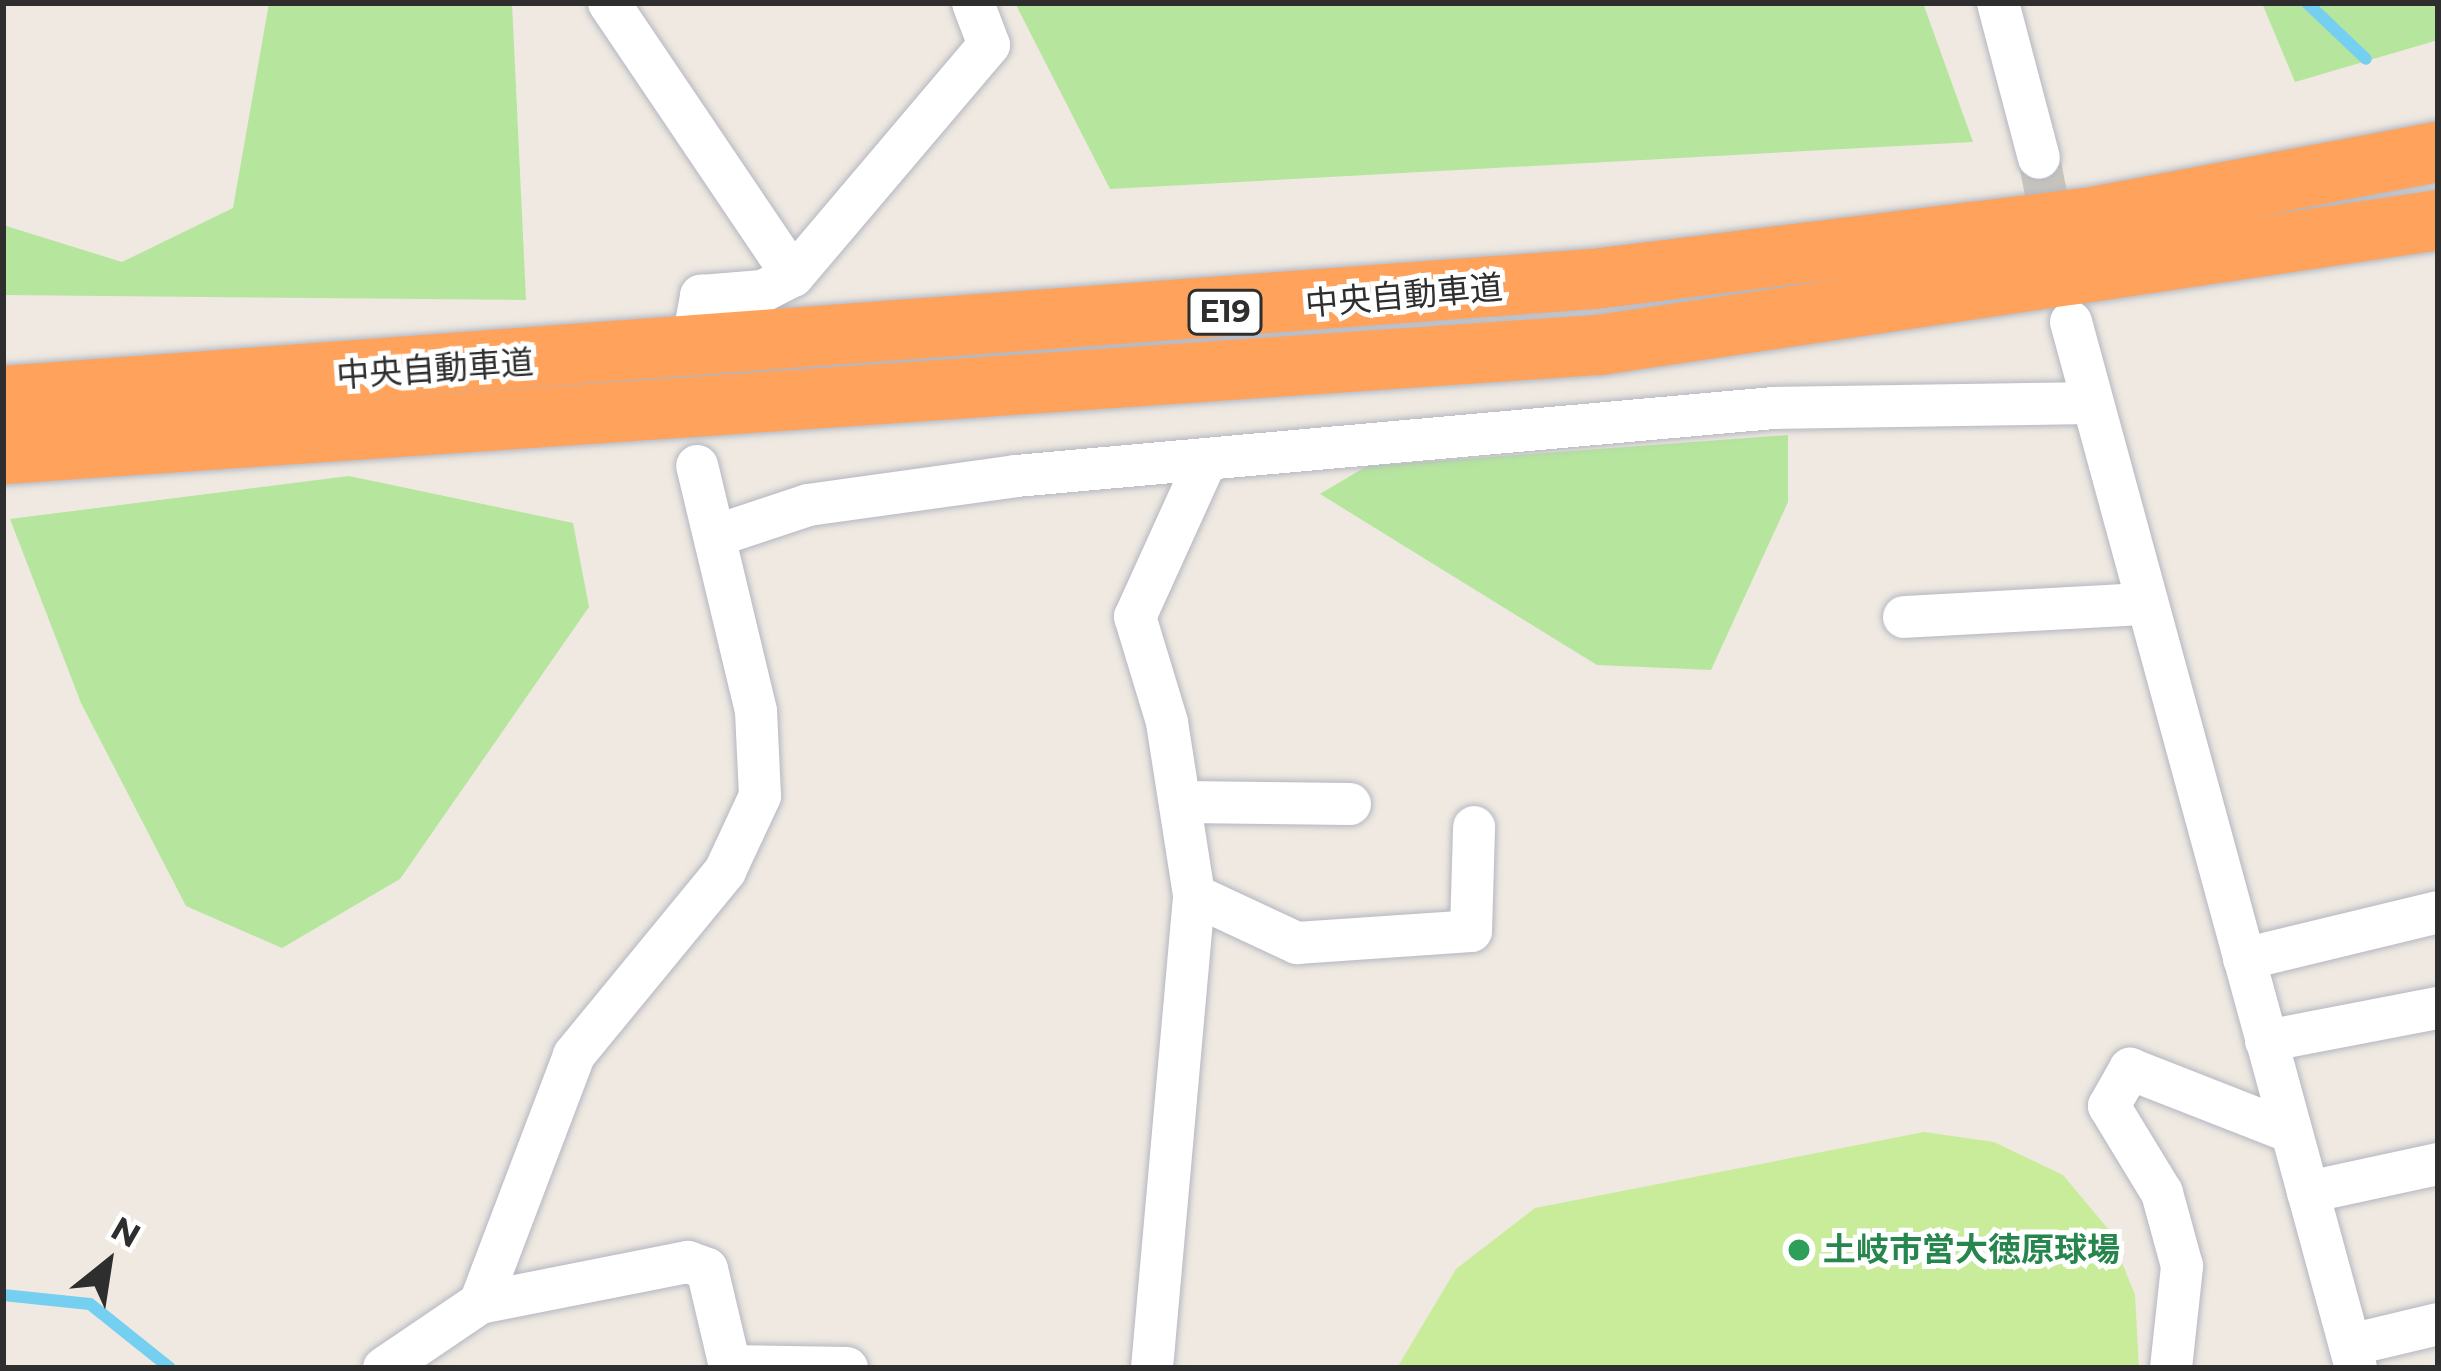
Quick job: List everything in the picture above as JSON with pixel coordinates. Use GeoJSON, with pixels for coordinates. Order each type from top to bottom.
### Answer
{"type":"FeatureCollection","features":[{"type":"Feature","properties":{"kind":"highway","name":"中央自動車道"},"geometry":{"type":"LineString","coordinates":[[3,396],[1594,279],[2093,217],[2438,152]]}},
{"type":"Feature","properties":{"kind":"highway","name":"中央自動車道"},"geometry":{"type":"LineString","coordinates":[[3,454],[1599,345],[2438,220]]}},
{"type":"Feature","properties":{"kind":"street"},"geometry":{"type":"LineString","coordinates":[[695,330],[701,296],[763,292],[794,275],[989,44],[974,3]]}},
{"type":"Feature","properties":{"kind":"street"},"geometry":{"type":"LineString","coordinates":[[1998,3],[2039,158]]}},
{"type":"Feature","properties":{"kind":"street"},"geometry":{"type":"LineString","coordinates":[[621,8],[794,275]]}},
{"type":"Feature","properties":{"kind":"street"},"geometry":{"type":"LineString","coordinates":[[2071,322],[2088,403],[2353,1356],[2438,1324]]}},
{"type":"Feature","properties":{"kind":"street"},"geometry":{"type":"LineString","coordinates":[[721,534],[808,505],[1016,476],[1203,466],[1774,408],[2088,403]]}},
{"type":"Feature","properties":{"kind":"street"},"geometry":{"type":"LineString","coordinates":[[480,1303],[574,1055],[750,831],[756,711],[721,534],[697,466]]}},
{"type":"Feature","properties":{"kind":"street"},"geometry":{"type":"LineString","coordinates":[[1152,1368],[1194,895],[1183,802],[1135,617],[1203,466]]}},
{"type":"Feature","properties":{"kind":"street"},"geometry":{"type":"LineString","coordinates":[[1904,617],[2145,604]]}},
{"type":"Feature","properties":{"kind":"street"},"geometry":{"type":"LineString","coordinates":[[1183,802],[1350,804]]}},
{"type":"Feature","properties":{"kind":"street"},"geometry":{"type":"LineString","coordinates":[[1194,895],[1297,943],[1471,932],[1474,827]]}},
{"type":"Feature","properties":{"kind":"street"},"geometry":{"type":"LineString","coordinates":[[2244,959],[2438,912]]}},
{"type":"Feature","properties":{"kind":"street"},"geometry":{"type":"LineString","coordinates":[[2266,1041],[2438,1008]]}},
{"type":"Feature","properties":{"kind":"street"},"geometry":{"type":"LineString","coordinates":[[2171,1368],[2182,1266],[2162,1193],[2109,1106],[2130,1069],[2291,1132]]}},
{"type":"Feature","properties":{"kind":"street"},"geometry":{"type":"LineString","coordinates":[[2308,1192],[2438,1164]]}},
{"type":"Feature","properties":{"kind":"street"},"geometry":{"type":"LineString","coordinates":[[385,1368],[480,1303],[688,1262],[706,1269],[730,1366],[848,1368]]}},
{"type":"Feature","properties":{"kind":"green space"},"geometry":{"type":"Polygon","coordinates":[[[269,3],[512,3],[526,300],[3,295],[3,225],[122,262],[233,208],[269,3]]]}},
{"type":"Feature","properties":{"kind":"green space"},"geometry":{"type":"Polygon","coordinates":[[[1015,3],[1923,3],[1973,142],[1110,189],[1015,3]]]}},
{"type":"Feature","properties":{"kind":"green space"},"geometry":{"type":"Polygon","coordinates":[[[2262,3],[2438,3],[2438,40],[2295,82],[2262,3]]]}},
{"type":"Feature","properties":{"kind":"green space"},"geometry":{"type":"Polygon","coordinates":[[[1788,435],[1788,502],[1711,670],[1597,665],[1320,494],[1367,466],[1788,435]]]}},
{"type":"Feature","properties":{"kind":"green space"},"geometry":{"type":"Polygon","coordinates":[[[349,476],[573,523],[589,607],[400,879],[282,948],[186,906],[81,703],[10,519],[349,476]]]}},
{"type":"Feature","properties":{"kind":"green space","name":"土岐市営大徳原球場"},"geometry":{"type":"Polygon","coordinates":[[[1924,1132],[1994,1142],[2063,1175],[2109,1230],[2135,1295],[2139,1368],[1397,1368],[1456,1269],[1535,1208],[1924,1132]]]}},
{"type":"Feature","properties":{"kind":"waterway"},"geometry":{"type":"LineString","coordinates":[[2307,3],[2366,59]]}},
{"type":"Feature","properties":{"kind":"waterway"},"geometry":{"type":"LineString","coordinates":[[3,1295],[90,1304],[170,1368]]}},
{"type":"Feature","properties":{"kind":"tunnel"},"geometry":{"type":"LineString","coordinates":[[2039,158],[2057,250]]}},
{"type":"Feature","properties":{"kind":"place","name":"土岐市営大徳原球場"},"geometry":{"type":"Point","coordinates":[1799,1250]}}]}
